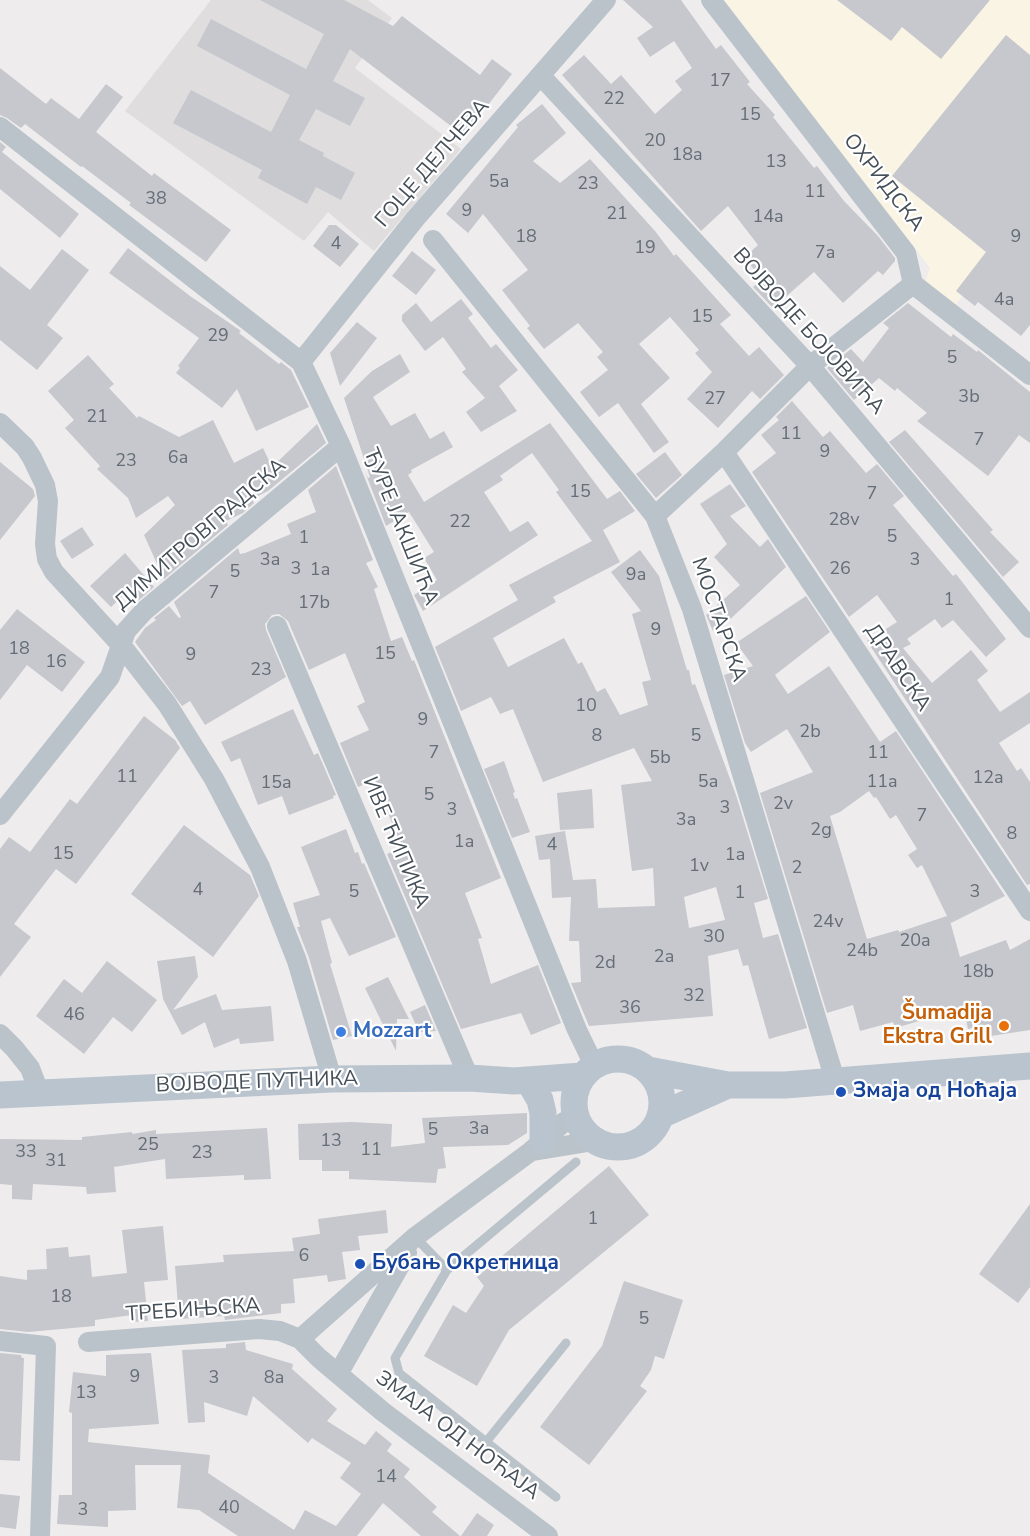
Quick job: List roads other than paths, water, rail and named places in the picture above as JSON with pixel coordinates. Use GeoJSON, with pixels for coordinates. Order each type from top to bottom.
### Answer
{"type":"FeatureCollection","features":[{"type":"Feature","properties":{"kind":"street","name":"ГОЦЕ ДЕЛЧЕВА"},"geometry":{"type":"LineString","coordinates":[[301,362],[415,219],[606,0]]}},
{"type":"Feature","properties":{"kind":"street","name":"ОХРИДСКА"},"geometry":{"type":"LineString","coordinates":[[711,0],[906,253],[913,284]]}},
{"type":"Feature","properties":{"kind":"street","name":"ВОЈВОДЕ БОЈОВИЋА"},"geometry":{"type":"LineString","coordinates":[[541,76],[810,366],[1030,628]]}},
{"type":"Feature","properties":{"kind":"street","name":"ЂУРЕ ЈАКШИЋА"},"geometry":{"type":"LineString","coordinates":[[0,127],[301,362],[341,446],[577,1030],[588,1071]]}},
{"type":"Feature","properties":{"kind":"street","name":"МОСТАРСКА"},"geometry":{"type":"LineString","coordinates":[[433,240],[655,516],[692,609],[835,1080]]}},
{"type":"Feature","properties":{"kind":"street"},"geometry":{"type":"LineString","coordinates":[[655,516],[724,452],[810,366],[913,284],[1030,375]]}},
{"type":"Feature","properties":{"kind":"street"},"geometry":{"type":"LineString","coordinates":[[0,423],[25,447],[45,485],[48,501],[45,544],[47,559],[54,573],[120,645],[167,704],[214,779],[260,867],[297,961],[332,1079]]}},
{"type":"Feature","properties":{"kind":"street","name":"ДИМИТРОВГРАДСКА"},"geometry":{"type":"LineString","coordinates":[[0,815],[110,677],[126,631],[144,610],[341,446]]}},
{"type":"Feature","properties":{"kind":"street","name":"ДРАВСКА"},"geometry":{"type":"LineString","coordinates":[[724,452],[1030,911]]}},
{"type":"Feature","properties":{"kind":"street","name":"ИВЕ ЋИПИКА"},"geometry":{"type":"LineString","coordinates":[[277,626],[469,1078]]}},
{"type":"Feature","properties":{"kind":"street"},"geometry":{"type":"LineString","coordinates":[[0,1034],[30,1068],[39,1092]]}},
{"type":"Feature","properties":{"kind":"street","name":"ВОЈВОДЕ ПУТНИКА"},"geometry":{"type":"LineString","coordinates":[[0,1095],[332,1079],[469,1078],[523,1084],[588,1071],[607,1060],[622,1059],[636,1062],[648,1070],[728,1085],[785,1085],[1030,1066]]}},
{"type":"Feature","properties":{"kind":"street"},"geometry":{"type":"LineString","coordinates":[[537,1146],[594,1141],[614,1147],[634,1145],[646,1138],[656,1128],[661,1115],[662,1099],[658,1083],[648,1070]]}},
{"type":"Feature","properties":{"kind":"street"},"geometry":{"type":"LineString","coordinates":[[588,1071],[577,1084],[574,1109],[580,1127],[594,1141]]}},
{"type":"Feature","properties":{"kind":"street"},"geometry":{"type":"LineString","coordinates":[[523,1084],[540,1100],[543,1113],[537,1146]]}},
{"type":"Feature","properties":{"kind":"street","name":"ВОЈВОДЕ ПУТНИКА"},"geometry":{"type":"LineString","coordinates":[[523,1084],[574,1109]]}},
{"type":"Feature","properties":{"kind":"street","name":"ВОЈВОДЕ ПУТНИКА"},"geometry":{"type":"LineString","coordinates":[[661,1115],[728,1085]]}},
{"type":"Feature","properties":{"kind":"street"},"geometry":{"type":"LineString","coordinates":[[300,1339],[415,1238],[537,1146],[574,1109]]}},
{"type":"Feature","properties":{"kind":"street"},"geometry":{"type":"LineString","coordinates":[[338,1374],[415,1238]]}},
{"type":"Feature","properties":{"kind":"street","name":"ТРЕБИЊСКА"},"geometry":{"type":"LineString","coordinates":[[88,1342],[259,1329],[280,1331],[300,1339]]}},
{"type":"Feature","properties":{"kind":"street","name":"ЗМАЈА ОД НОЋАЈА"},"geometry":{"type":"LineString","coordinates":[[300,1339],[382,1411],[548,1536]]}},
{"type":"Feature","properties":{"kind":"street"},"geometry":{"type":"LineString","coordinates":[[0,1341],[46,1346],[40,1536]]}},
{"type":"Feature","properties":{"kind":"lane"},"geometry":{"type":"LineString","coordinates":[[556,1497],[399,1373],[395,1358],[447,1270],[576,1161]]}},
{"type":"Feature","properties":{"kind":"lane"},"geometry":{"type":"LineString","coordinates":[[415,1238],[447,1270]]}},
{"type":"Feature","properties":{"kind":"lane"},"geometry":{"type":"LineString","coordinates":[[486,1442],[566,1342]]}},
{"type":"Feature","properties":{"kind":"place","name":"Šumadija Ekstra Grill"},"geometry":{"type":"Point","coordinates":[1004,1026]}},
{"type":"Feature","properties":{"kind":"place","name":"Mozzart"},"geometry":{"type":"Point","coordinates":[341,1032]}},
{"type":"Feature","properties":{"kind":"place","name":"Змаја од Ноћаја"},"geometry":{"type":"Point","coordinates":[841,1092]}},
{"type":"Feature","properties":{"kind":"place","name":"Бубањ Окретница"},"geometry":{"type":"Point","coordinates":[360,1264]}}]}
